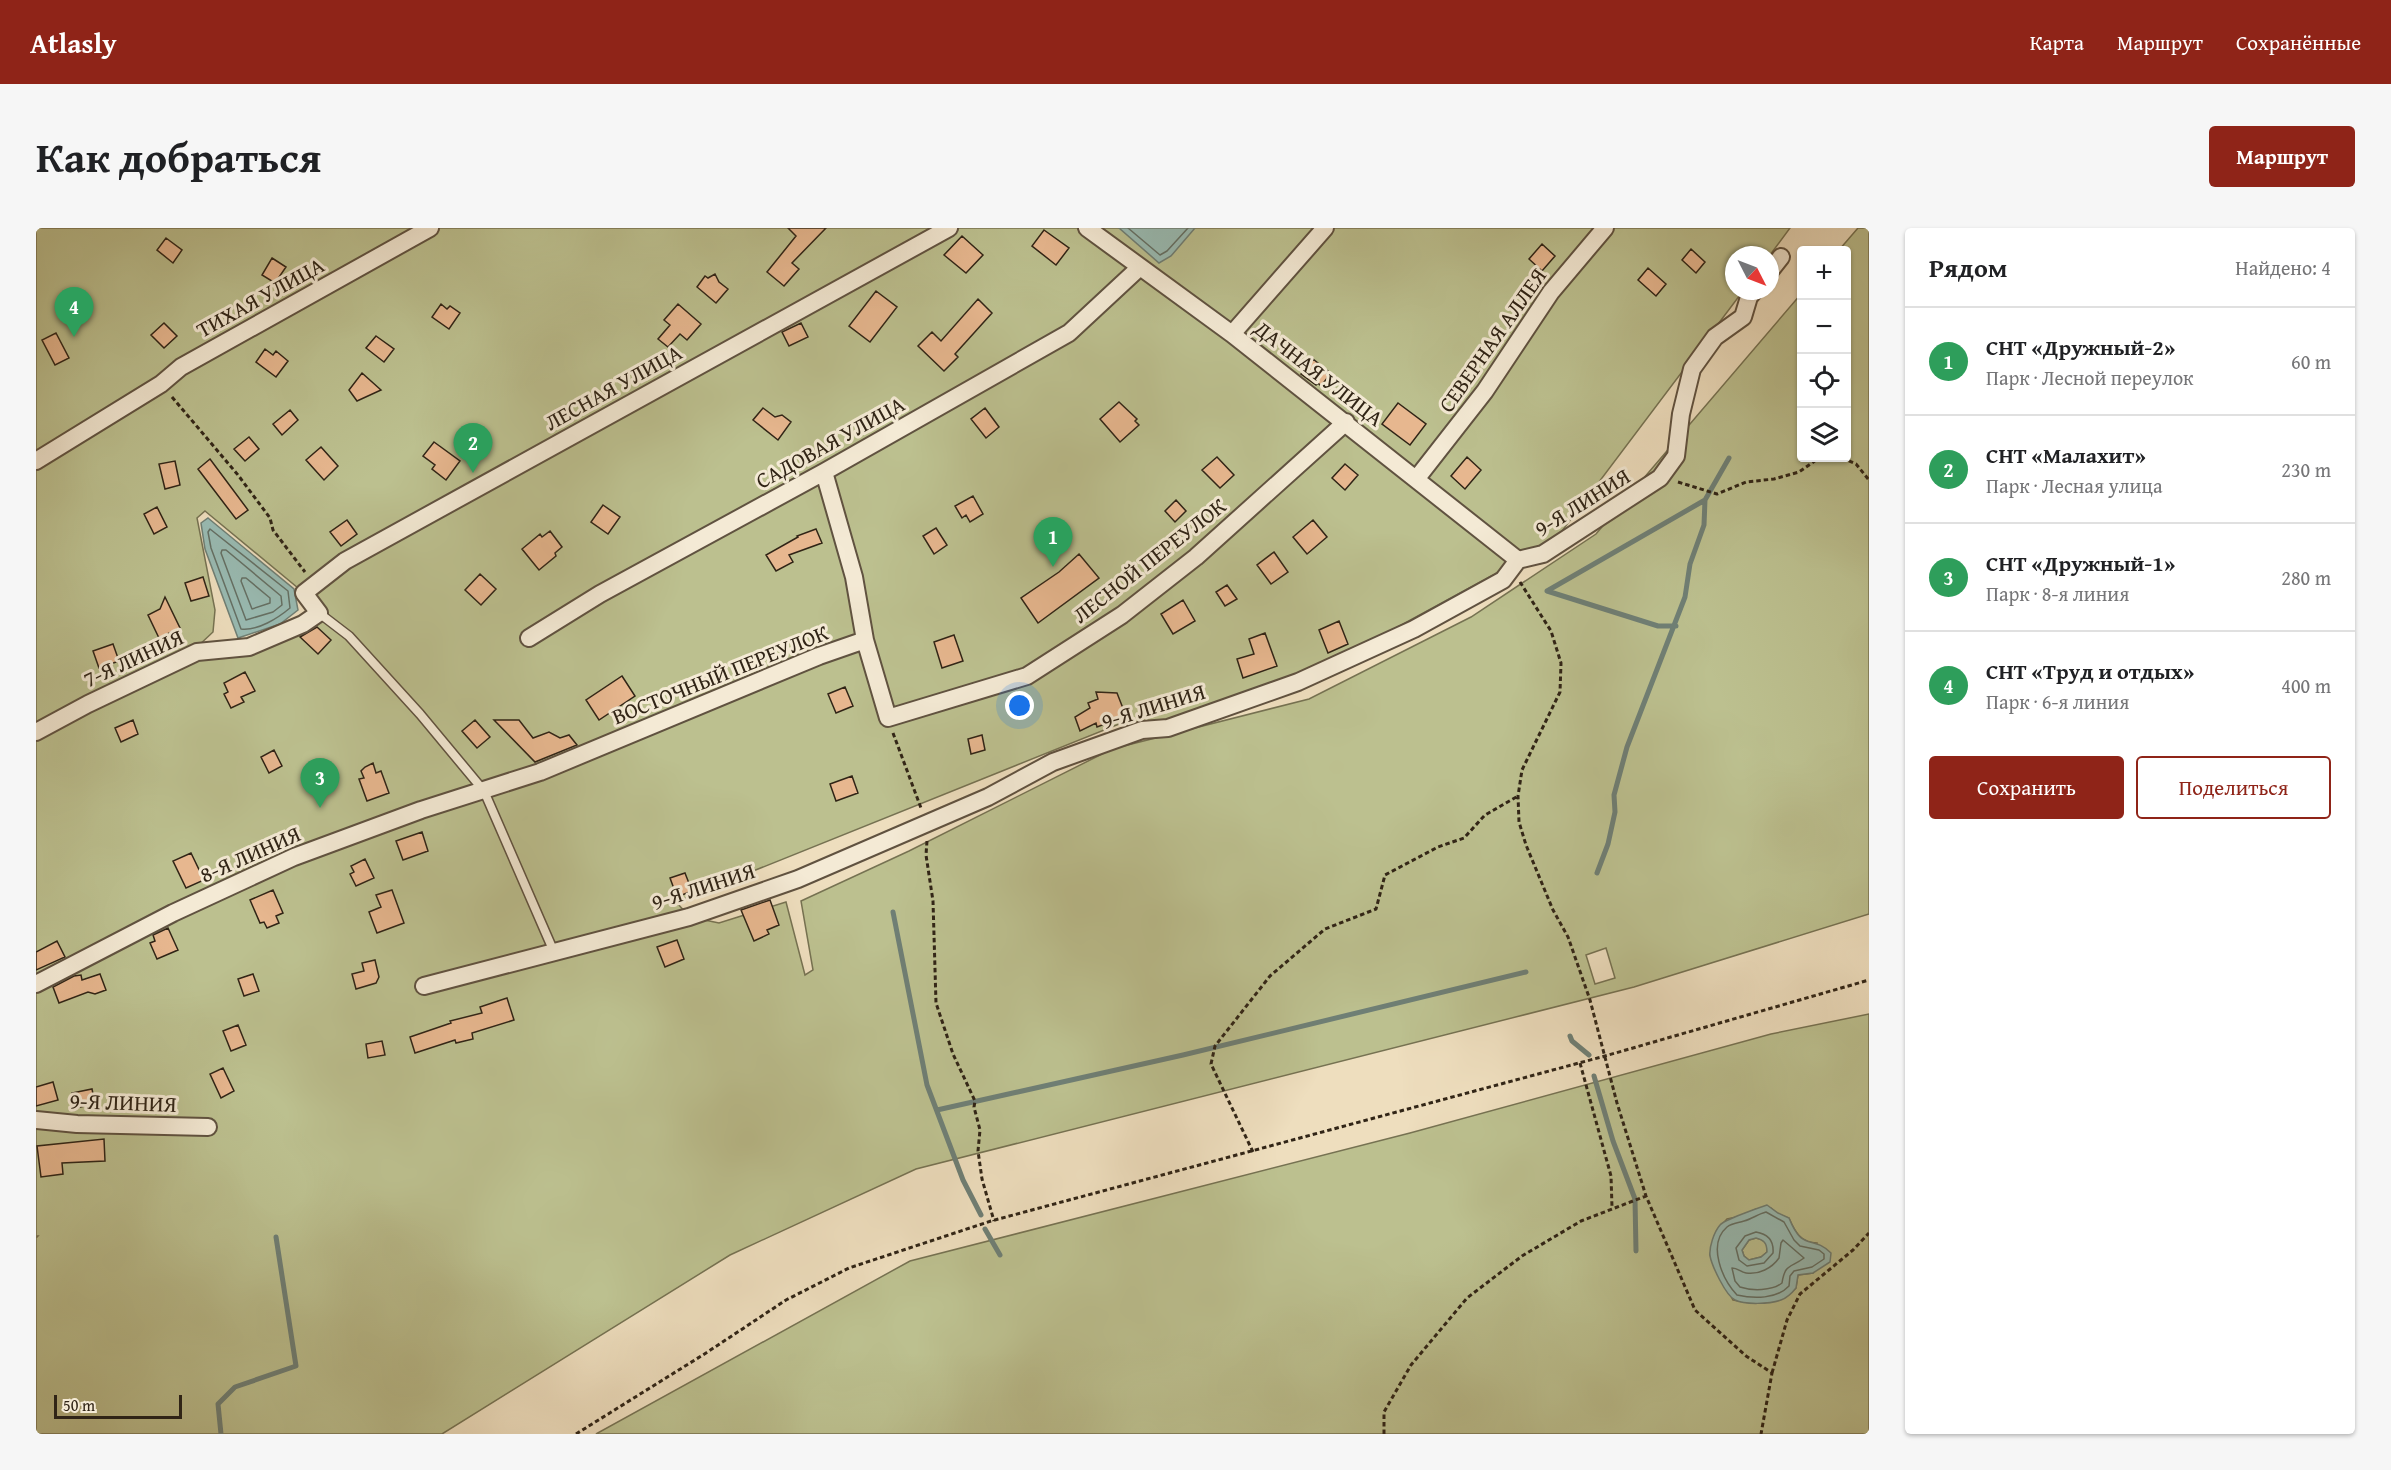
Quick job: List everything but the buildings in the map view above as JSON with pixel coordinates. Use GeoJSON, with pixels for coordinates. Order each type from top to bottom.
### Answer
{"type":"FeatureCollection","features":[{"type":"Feature","properties":{"kind":"street","name":"ТИХАЯ УЛИЦА"},"geometry":{"type":"LineString","coordinates":[[36,461],[154,388],[181,366],[430,228]]}},
{"type":"Feature","properties":{"kind":"street","name":"ЛЕСНАЯ УЛИЦА"},"geometry":{"type":"LineString","coordinates":[[307,590],[356,555],[949,228]]}},
{"type":"Feature","properties":{"kind":"street","name":"ДАЧНАЯ УЛИЦА"},"geometry":{"type":"LineString","coordinates":[[1087,228],[1232,334],[1518,560]]}},
{"type":"Feature","properties":{"kind":"street"},"geometry":{"type":"LineString","coordinates":[[1232,334],[1325,228]]}},
{"type":"Feature","properties":{"kind":"street","name":"СЕВЕРНАЯ АЛЛЕЯ"},"geometry":{"type":"LineString","coordinates":[[1417,478],[1485,391],[1551,292],[1605,228]]}},
{"type":"Feature","properties":{"kind":"street","name":"САДОВАЯ УЛИЦА"},"geometry":{"type":"LineString","coordinates":[[529,638],[600,594],[824,472],[1069,333],[1139,268]]}},
{"type":"Feature","properties":{"kind":"street","name":"9-Я ЛИНИЯ"},"geometry":{"type":"LineString","coordinates":[[424,986],[690,917],[798,879],[927,824],[988,796],[1053,762],[1142,730],[1168,728],[1298,682],[1414,629],[1503,580],[1518,560],[1544,554],[1659,478],[1676,456],[1681,414],[1692,369],[1716,337],[1743,316],[1748,300]]}},
{"type":"Feature","properties":{"kind":"street","name":"ЛЕСНОЙ ПЕРЕУЛОК"},"geometry":{"type":"LineString","coordinates":[[888,718],[1027,676],[1122,615],[1196,557],[1346,422]]}},
{"type":"Feature","properties":{"kind":"street"},"geometry":{"type":"LineString","coordinates":[[824,472],[854,577],[865,640],[888,718]]}},
{"type":"Feature","properties":{"kind":"street"},"geometry":{"type":"LineString","coordinates":[[307,590],[319,613]]}},
{"type":"Feature","properties":{"kind":"street","name":"7-Я ЛИНИЯ"},"geometry":{"type":"LineString","coordinates":[[36,732],[88,704],[197,652],[249,647],[303,624],[319,613]]}},
{"type":"Feature","properties":{"kind":"street","name":"ВОСТОЧНЫЙ ПЕРЕУЛОК"},"geometry":{"type":"LineString","coordinates":[[593,750],[808,661],[865,640]]}},
{"type":"Feature","properties":{"kind":"street","name":"8-Я ЛИНИЯ"},"geometry":{"type":"LineString","coordinates":[[36,984],[171,914],[294,857],[421,810],[540,772],[593,750]]}},
{"type":"Feature","properties":{"kind":"street","name":"9-Я ЛИНИЯ"},"geometry":{"type":"LineString","coordinates":[[36,1120],[77,1124],[208,1127]]}},
{"type":"Feature","properties":{"kind":"lane"},"geometry":{"type":"LineString","coordinates":[[319,613],[350,636],[420,714],[484,791],[554,952]]}},
{"type":"Feature","properties":{"kind":"path"},"geometry":{"type":"LineString","coordinates":[[154,388],[237,475],[270,518],[273,530],[304,571],[307,590]]}},
{"type":"Feature","properties":{"kind":"path"},"geometry":{"type":"LineString","coordinates":[[1659,478],[1717,494],[1746,482],[1774,479],[1799,472],[1813,462]]}},
{"type":"Feature","properties":{"kind":"path"},"geometry":{"type":"LineString","coordinates":[[1851,462],[1856,464],[1869,480]]}},
{"type":"Feature","properties":{"kind":"path"},"geometry":{"type":"LineString","coordinates":[[1518,560],[1518,578],[1551,631],[1561,663],[1560,693],[1522,770],[1518,796],[1519,822],[1526,845],[1553,910],[1568,937],[1590,1000],[1646,1196],[1695,1310],[1746,1356],[1772,1373]]}},
{"type":"Feature","properties":{"kind":"path"},"geometry":{"type":"LineString","coordinates":[[888,718],[927,824],[926,855],[933,901],[936,1003],[953,1054],[975,1101],[974,1107],[980,1130],[978,1151],[982,1179],[994,1221]]}},
{"type":"Feature","properties":{"kind":"path"},"geometry":{"type":"LineString","coordinates":[[1253,1152],[1211,1064],[1215,1046],[1278,969],[1325,930],[1376,909],[1385,875],[1438,847],[1464,838],[1485,815],[1518,796]]}},
{"type":"Feature","properties":{"kind":"path"},"geometry":{"type":"LineString","coordinates":[[576,1434],[786,1300],[849,1268],[994,1221],[1580,1063],[1869,980]]}},
{"type":"Feature","properties":{"kind":"path"},"geometry":{"type":"LineString","coordinates":[[1580,1063],[1611,1176],[1612,1207]]}},
{"type":"Feature","properties":{"kind":"path"},"geometry":{"type":"LineString","coordinates":[[1384,1434],[1384,1412],[1411,1365],[1467,1298],[1522,1256],[1581,1221],[1612,1207],[1646,1196]]}},
{"type":"Feature","properties":{"kind":"path"},"geometry":{"type":"LineString","coordinates":[[1761,1434],[1772,1373],[1787,1320],[1800,1294],[1853,1250],[1869,1233]]}},
{"type":"Feature","properties":{"kind":"green space"},"geometry":{"type":"Polygon","coordinates":[[[36,228],[1790,228],[1777,246],[1725,246],[1725,300],[1736,300],[1559,535],[1495,574],[1368,643],[1353,662],[1170,725],[1124,722],[676,902],[690,917],[719,923],[786,902],[805,975],[813,970],[801,901],[909,851],[1112,749],[1309,699],[1471,617],[1596,534],[1797,299],[1797,462],[1851,462],[1851,246],[1842,246],[1858,228],[1869,228],[1869,914],[1634,987],[916,1169],[730,1255],[442,1434],[36,1434],[36,1238],[38,1236],[36,1236],[36,228]],[[205,511],[197,518],[215,610],[213,632],[195,649],[249,647],[319,613],[304,593],[205,511]],[[1606,948],[1586,955],[1595,984],[1615,978],[1606,948]]]}},
{"type":"Feature","properties":{"kind":"green space"},"geometry":{"type":"Polygon","coordinates":[[[1869,1014],[1869,1434],[596,1434],[910,1261],[1410,1133],[1771,1034],[1869,1014]],[[1771,1208],[1756,1209],[1742,1216],[1727,1219],[1717,1230],[1710,1255],[1733,1300],[1749,1303],[1775,1301],[1790,1294],[1796,1288],[1798,1275],[1813,1273],[1817,1243],[1803,1239],[1796,1232],[1789,1218],[1778,1214],[1771,1208]]]}},
{"type":"Feature","properties":{"kind":"green space"},"geometry":{"type":"Polygon","coordinates":[[[1756,1238],[1763,1240],[1767,1245],[1767,1252],[1761,1257],[1749,1260],[1744,1256],[1742,1250],[1749,1240],[1756,1238]]]}},
{"type":"Feature","properties":{"kind":"water"},"geometry":{"type":"Polygon","coordinates":[[[1119,228],[1195,228],[1171,256],[1159,263],[1119,228]]]}},
{"type":"Feature","properties":{"kind":"water"},"geometry":{"type":"Polygon","coordinates":[[[208,518],[294,589],[298,610],[280,624],[238,638],[205,549],[201,523],[208,518]]]}},
{"type":"Feature","properties":{"kind":"water"},"geometry":{"type":"Polygon","coordinates":[[[1767,1205],[1789,1218],[1794,1229],[1803,1239],[1824,1247],[1831,1253],[1830,1262],[1813,1273],[1798,1275],[1796,1288],[1783,1299],[1764,1303],[1739,1302],[1731,1297],[1716,1273],[1710,1256],[1711,1244],[1720,1225],[1734,1217],[1767,1205]],[[1756,1238],[1749,1240],[1742,1250],[1744,1256],[1749,1260],[1761,1257],[1767,1252],[1766,1244],[1756,1238]]]}},
{"type":"Feature","properties":{"kind":"waterway"},"geometry":{"type":"LineString","coordinates":[[1597,873],[1608,844],[1615,812],[1614,795],[1627,747],[1685,597],[1690,564],[1704,525],[1705,500],[1729,458]]}},
{"type":"Feature","properties":{"kind":"waterway"},"geometry":{"type":"LineString","coordinates":[[1676,626],[1658,626],[1547,591],[1705,500]]}},
{"type":"Feature","properties":{"kind":"waterway"},"geometry":{"type":"LineString","coordinates":[[893,912],[927,1085],[963,1180],[981,1215]]}},
{"type":"Feature","properties":{"kind":"waterway"},"geometry":{"type":"LineString","coordinates":[[937,1110],[1183,1055],[1526,972]]}},
{"type":"Feature","properties":{"kind":"waterway"},"geometry":{"type":"LineString","coordinates":[[1570,1036],[1572,1041],[1589,1055]]}},
{"type":"Feature","properties":{"kind":"waterway"},"geometry":{"type":"LineString","coordinates":[[1594,1076],[1613,1141],[1635,1199],[1636,1251]]}},
{"type":"Feature","properties":{"kind":"waterway"},"geometry":{"type":"LineString","coordinates":[[985,1229],[1000,1255]]}},
{"type":"Feature","properties":{"kind":"waterway"},"geometry":{"type":"LineString","coordinates":[[221,1434],[218,1404],[235,1387],[296,1366],[276,1237]]}},
{"type":"Feature","properties":{"kind":"place","name":"СНТ «Труд и отдых»"},"geometry":{"type":"Point","coordinates":[74,337]}},
{"type":"Feature","properties":{"kind":"place","name":"СНТ «Малахит»"},"geometry":{"type":"Point","coordinates":[473,473]}},
{"type":"Feature","properties":{"kind":"place","name":"СНТ «Дружный-2»"},"geometry":{"type":"Point","coordinates":[1053,567]}},
{"type":"Feature","properties":{"kind":"place","name":"СНТ «Дружный-1»"},"geometry":{"type":"Point","coordinates":[320,808]}}]}
